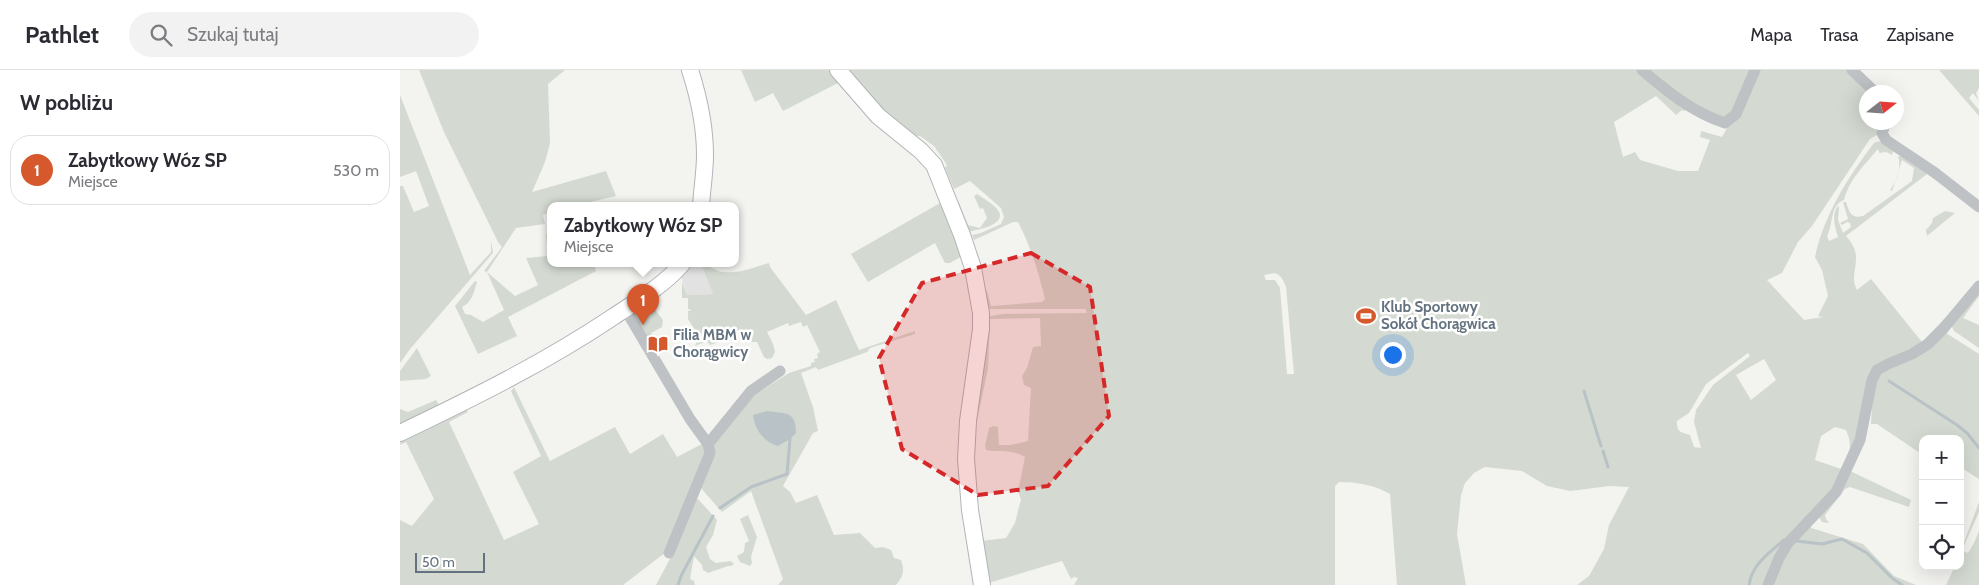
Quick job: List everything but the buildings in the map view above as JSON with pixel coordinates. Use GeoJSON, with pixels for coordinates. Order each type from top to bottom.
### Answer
{"type":"FeatureCollection","features":[{"type":"Feature","properties":{"kind":"street"},"geometry":{"type":"LineString","coordinates":[[690,70],[701,109],[704,132],[705,157],[701,202]]}},
{"type":"Feature","properties":{"kind":"street"},"geometry":{"type":"LineString","coordinates":[[838,70],[878,116],[921,151],[934,165],[959,226],[973,268],[981,313],[981,329],[968,421],[966,459],[970,510],[982,585]]}},
{"type":"Feature","properties":{"kind":"street"},"geometry":{"type":"LineString","coordinates":[[1642,70],[1667,92],[1690,108],[1725,123],[1736,114],[1755,70]]}},
{"type":"Feature","properties":{"kind":"street"},"geometry":{"type":"LineString","coordinates":[[1852,70],[1868,85]]}},
{"type":"Feature","properties":{"kind":"street"},"geometry":{"type":"LineString","coordinates":[[1883,130],[1882,133],[1886,140],[1934,172],[1979,207]]}},
{"type":"Feature","properties":{"kind":"street"},"geometry":{"type":"LineString","coordinates":[[400,433],[548,358],[625,309],[678,267]]}},
{"type":"Feature","properties":{"kind":"street"},"geometry":{"type":"LineString","coordinates":[[1768,585],[1779,558],[1788,543],[1836,492],[1860,440],[1872,380],[1878,370],[1928,344],[1979,286]]}},
{"type":"Feature","properties":{"kind":"street"},"geometry":{"type":"LineString","coordinates":[[625,309],[690,418],[708,444],[710,453],[669,553]]}},
{"type":"Feature","properties":{"kind":"street"},"geometry":{"type":"LineString","coordinates":[[708,444],[751,391],[780,371]]}},
{"type":"Feature","properties":{"kind":"highlighted area"},"geometry":{"type":"Polygon","coordinates":[[[1031,253],[1090,287],[1109,416],[1048,486],[978,495],[902,449],[879,358],[922,283],[1031,253]]]}},
{"type":"Feature","properties":{"kind":"shaded area"},"geometry":{"type":"Polygon","coordinates":[[[419,70],[565,70],[548,84],[550,143],[545,162],[532,192],[606,171],[616,196],[590,202],[547,202],[547,213],[543,215],[545,224],[516,228],[487,272],[484,271],[502,247],[444,132],[419,70]]]}},
{"type":"Feature","properties":{"kind":"shaded area"},"geometry":{"type":"Polygon","coordinates":[[[741,70],[833,70],[843,86],[842,88],[840,82],[783,111],[773,93],[755,102],[741,70]]]}},
{"type":"Feature","properties":{"kind":"shaded area"},"geometry":{"type":"Polygon","coordinates":[[[843,70],[1639,70],[1686,110],[1682,110],[1676,115],[1656,96],[1614,122],[1623,157],[1635,152],[1640,160],[1678,171],[1698,171],[1710,140],[1700,137],[1701,131],[1722,137],[1739,113],[1750,84],[1760,70],[1847,70],[1863,85],[1859,85],[1859,130],[1881,130],[1880,133],[1870,139],[1812,226],[1798,242],[1782,273],[1767,280],[1804,320],[1823,317],[1818,316],[1828,296],[1822,270],[1815,257],[1819,241],[1838,197],[1874,143],[1882,142],[1892,146],[1894,148],[1892,155],[1886,152],[1879,153],[1879,150],[1877,150],[1858,173],[1850,185],[1844,200],[1836,206],[1827,236],[1829,241],[1838,237],[1834,217],[1838,206],[1838,220],[1843,233],[1851,227],[1850,223],[1847,222],[1842,225],[1840,223],[1848,219],[1843,202],[1846,202],[1853,216],[1863,216],[1912,181],[1914,168],[1902,160],[1899,171],[1898,157],[1903,154],[1935,176],[1934,179],[1927,174],[1846,236],[1855,251],[1854,277],[1857,290],[1871,279],[1922,342],[1945,318],[1945,323],[1925,344],[1877,367],[1871,375],[1862,422],[1852,453],[1834,489],[1809,519],[1811,528],[1863,544],[1894,576],[1916,585],[1771,585],[1786,551],[1779,552],[1764,585],[1577,585],[1589,576],[1604,549],[1609,525],[1629,487],[1610,486],[1570,491],[1547,486],[1522,471],[1485,467],[1474,473],[1465,483],[1461,495],[1457,534],[1466,585],[1397,585],[1390,494],[1366,485],[1339,482],[1335,486],[1335,585],[1074,585],[1078,578],[1074,577],[1071,579],[1062,561],[985,584],[974,513],[977,511],[981,541],[1006,538],[1015,523],[1021,499],[1018,492],[1025,457],[1009,452],[986,450],[985,446],[989,428],[993,426],[998,427],[999,445],[1010,445],[1028,441],[1031,388],[1024,385],[1022,376],[1027,368],[1033,347],[1041,346],[1040,318],[990,319],[988,369],[977,420],[972,416],[983,348],[985,317],[1003,314],[1087,313],[1085,309],[986,309],[982,293],[987,291],[991,306],[1042,302],[1045,299],[1027,241],[1018,222],[1013,222],[974,240],[972,235],[1001,224],[1004,217],[1001,208],[970,181],[954,189],[945,168],[947,165],[934,146],[920,136],[909,137],[880,113],[843,70]],[[1275,273],[1264,275],[1266,280],[1275,280],[1280,288],[1287,374],[1294,374],[1286,287],[1282,278],[1275,273]],[[1748,353],[1706,384],[1689,413],[1677,421],[1679,430],[1690,435],[1694,447],[1701,448],[1694,422],[1696,410],[1713,385],[1750,356],[1748,353]],[[1764,359],[1736,375],[1751,400],[1776,380],[1764,359]],[[1835,427],[1821,436],[1815,460],[1841,469],[1847,459],[1850,445],[1846,430],[1835,427]]]}},
{"type":"Feature","properties":{"kind":"shaded area"},"geometry":{"type":"Polygon","coordinates":[[[1645,70],[1752,70],[1728,118],[1713,117],[1645,70]]]}},
{"type":"Feature","properties":{"kind":"shaded area"},"geometry":{"type":"Polygon","coordinates":[[[1939,70],[1979,70],[1979,88],[1976,93],[1979,101],[1973,93],[1969,98],[1979,110],[1979,116],[1939,70]]]}},
{"type":"Feature","properties":{"kind":"shaded area"},"geometry":{"type":"Polygon","coordinates":[[[400,95],[470,275],[491,252],[491,241],[493,253],[400,363],[400,186],[403,186],[414,212],[429,206],[416,171],[400,177],[400,95]]]}},
{"type":"Feature","properties":{"kind":"shaded area"},"geometry":{"type":"Polygon","coordinates":[[[923,157],[964,255],[950,263],[945,263],[935,243],[868,282],[851,254],[940,203],[923,157]]]}},
{"type":"Feature","properties":{"kind":"shaded area"},"geometry":{"type":"Polygon","coordinates":[[[977,194],[997,209],[1000,215],[999,219],[989,226],[965,232],[954,204],[958,200],[968,225],[980,228],[987,218],[983,208],[980,209],[974,196],[977,194]]]}},
{"type":"Feature","properties":{"kind":"shaded area"},"geometry":{"type":"Polygon","coordinates":[[[1945,211],[1955,213],[1927,236],[1926,230],[1932,223],[1933,218],[1945,211]]]}},
{"type":"Feature","properties":{"kind":"shaded area"},"geometry":{"type":"Polygon","coordinates":[[[547,256],[547,267],[595,267],[596,271],[508,317],[517,336],[478,354],[455,306],[475,281],[477,282],[472,296],[462,307],[465,314],[471,315],[483,322],[504,310],[487,272],[515,296],[538,285],[526,258],[547,256]]]}},
{"type":"Feature","properties":{"kind":"shaded area"},"geometry":{"type":"Polygon","coordinates":[[[769,263],[770,267],[806,315],[836,300],[859,350],[915,331],[915,334],[870,348],[867,352],[818,370],[816,367],[801,373],[813,407],[818,431],[813,433],[783,486],[790,492],[796,503],[817,495],[834,535],[860,533],[875,548],[883,547],[891,550],[894,558],[901,560],[903,567],[902,576],[896,585],[778,585],[783,579],[751,491],[722,512],[700,487],[712,447],[751,397],[789,373],[811,366],[811,363],[815,362],[814,359],[818,358],[817,354],[820,352],[807,325],[803,327],[801,322],[789,326],[788,323],[767,332],[775,352],[772,358],[767,359],[764,357],[757,342],[752,342],[737,333],[733,334],[732,338],[710,345],[707,341],[695,346],[699,337],[688,319],[688,311],[692,310],[688,309],[688,298],[682,298],[682,282],[687,295],[713,294],[702,267],[729,272],[746,270],[769,263]]]}},
{"type":"Feature","properties":{"kind":"shaded area"},"geometry":{"type":"Polygon","coordinates":[[[689,267],[702,267],[713,294],[687,295],[681,276],[689,267]]]}},
{"type":"Feature","properties":{"kind":"shaded area"},"geometry":{"type":"Polygon","coordinates":[[[1979,291],[1979,296],[1963,318],[1979,325],[1979,348],[1954,331],[1951,325],[1979,291]]]}},
{"type":"Feature","properties":{"kind":"shaded area"},"geometry":{"type":"Polygon","coordinates":[[[650,303],[663,320],[662,327],[651,333],[653,337],[647,340],[633,314],[650,303]]]}},
{"type":"Feature","properties":{"kind":"shaded area"},"geometry":{"type":"Polygon","coordinates":[[[1946,333],[1979,354],[1979,479],[1964,470],[1964,435],[1919,435],[1919,452],[1877,424],[1871,424],[1873,391],[1877,376],[1946,333]]]}},
{"type":"Feature","properties":{"kind":"shaded area"},"geometry":{"type":"Polygon","coordinates":[[[417,348],[431,376],[426,379],[400,381],[400,371],[417,348]]]}},
{"type":"Feature","properties":{"kind":"shaded area"},"geometry":{"type":"Polygon","coordinates":[[[514,387],[550,461],[615,427],[630,454],[663,434],[677,457],[702,444],[705,452],[666,552],[623,585],[400,585],[400,520],[412,526],[434,499],[406,442],[400,445],[401,439],[465,407],[468,412],[449,422],[504,540],[539,524],[513,472],[541,456],[511,391],[514,387]]]}},
{"type":"Feature","properties":{"kind":"shaded area"},"geometry":{"type":"Polygon","coordinates":[[[456,396],[458,400],[400,428],[400,409],[408,412],[436,400],[439,405],[456,396]]]}},
{"type":"Feature","properties":{"kind":"shaded area"},"geometry":{"type":"Polygon","coordinates":[[[767,411],[788,414],[794,420],[796,433],[778,446],[764,438],[754,420],[753,415],[767,411]]]}},
{"type":"Feature","properties":{"kind":"shaded area"},"geometry":{"type":"Polygon","coordinates":[[[1850,471],[1911,500],[1909,507],[1850,487],[1845,489],[1825,515],[1829,523],[1822,522],[1819,517],[1850,471]]]}},
{"type":"Feature","properties":{"kind":"shaded area"},"geometry":{"type":"Polygon","coordinates":[[[698,499],[717,520],[713,535],[706,547],[710,559],[716,563],[731,561],[734,564],[708,573],[703,570],[702,565],[694,556],[690,579],[694,581],[695,585],[656,585],[672,555],[694,501],[698,499]]]}},
{"type":"Feature","properties":{"kind":"shaded area"},"geometry":{"type":"Polygon","coordinates":[[[1979,502],[1979,512],[1964,546],[1979,502]]]}},
{"type":"Feature","properties":{"kind":"shaded area"},"geometry":{"type":"Polygon","coordinates":[[[748,515],[757,537],[750,566],[740,562],[737,556],[744,552],[745,543],[749,541],[740,519],[748,515]]]}},
{"type":"Feature","properties":{"kind":"shaded area"},"geometry":{"type":"Polygon","coordinates":[[[1979,531],[1979,585],[1946,585],[1953,570],[1964,570],[1964,551],[1968,553],[1979,531]]]}},
{"type":"Feature","properties":{"kind":"waterway"},"geometry":{"type":"LineString","coordinates":[[1889,381],[1957,425],[1967,433],[1979,448]]}},
{"type":"Feature","properties":{"kind":"waterway"},"geometry":{"type":"LineString","coordinates":[[1584,391],[1601,446]]}},
{"type":"Feature","properties":{"kind":"waterway"},"geometry":{"type":"LineString","coordinates":[[720,508],[751,487],[787,474],[790,439]]}},
{"type":"Feature","properties":{"kind":"waterway"},"geometry":{"type":"LineString","coordinates":[[1603,451],[1608,467]]}},
{"type":"Feature","properties":{"kind":"waterway"},"geometry":{"type":"LineString","coordinates":[[678,585],[713,516]]}},
{"type":"Feature","properties":{"kind":"waterway"},"geometry":{"type":"LineString","coordinates":[[1797,541],[1822,544],[1842,539],[1867,553],[1892,578],[1902,585]]}},
{"type":"Feature","properties":{"kind":"waterway"},"geometry":{"type":"LineString","coordinates":[[1749,585],[1757,565],[1784,540]]}},
{"type":"Feature","properties":{"kind":"place","name":"Klub Sportowy Sokół Chorągwica"},"geometry":{"type":"Point","coordinates":[1366,316]}},
{"type":"Feature","properties":{"kind":"place","name":"Zabytkowy Wóz SP"},"geometry":{"type":"Point","coordinates":[643,325]}},
{"type":"Feature","properties":{"kind":"place","name":"Filia MBM w Chorągwicy"},"geometry":{"type":"Point","coordinates":[658,344]}}]}
